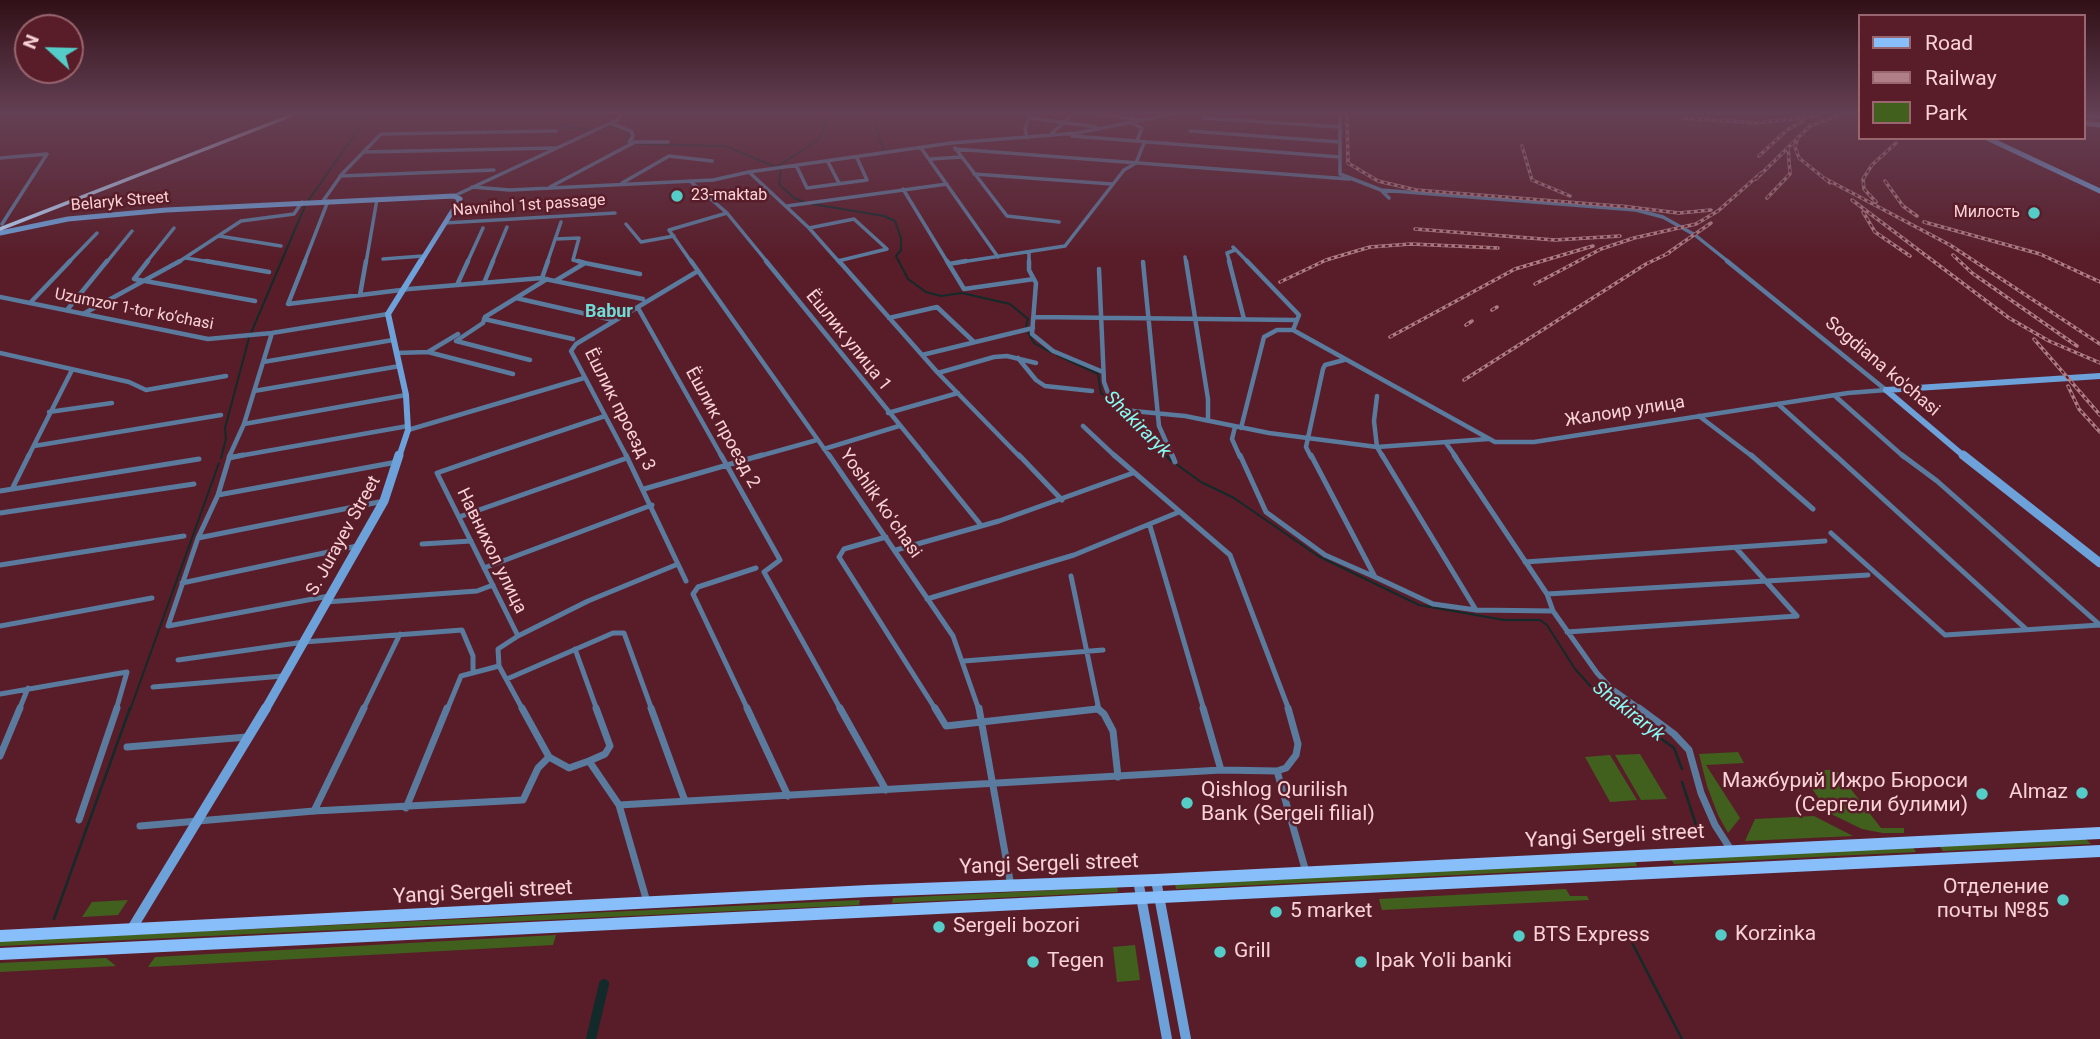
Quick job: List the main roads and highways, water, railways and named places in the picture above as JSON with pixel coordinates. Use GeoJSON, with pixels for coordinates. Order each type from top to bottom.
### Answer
{"type":"FeatureCollection","features":[{"type":"Feature","properties":{"kind":"highway"},"geometry":{"type":"LineString","coordinates":[[1,228],[171,161]]}},
{"type":"Feature","properties":{"kind":"highway"},"geometry":{"type":"LineString","coordinates":[[1,228],[141,173]]}},
{"type":"Feature","properties":{"kind":"main road","name":"Yangi Sergeli street"},"geometry":{"type":"LineString","coordinates":[[0,936],[868,891],[1156,880],[2100,833]]}},
{"type":"Feature","properties":{"kind":"main road"},"geometry":{"type":"LineString","coordinates":[[1918,841],[1933,859]]}},
{"type":"Feature","properties":{"kind":"main road","name":"Yangi Sergeli street"},"geometry":{"type":"LineString","coordinates":[[0,954],[2100,851]]}},
{"type":"Feature","properties":{"kind":"main road"},"geometry":{"type":"LineString","coordinates":[[1647,855],[1658,873]]}},
{"type":"Feature","properties":{"kind":"main road"},"geometry":{"type":"LineString","coordinates":[[866,911],[875,900],[868,891]]}},
{"type":"Feature","properties":{"kind":"waterway"},"geometry":{"type":"LineString","coordinates":[[308,201],[336,161]]}},
{"type":"Feature","properties":{"kind":"waterway","name":"Shakiraryk"},"geometry":{"type":"LineString","coordinates":[[763,161],[776,167]]}},
{"type":"Feature","properties":{"kind":"waterway"},"geometry":{"type":"LineString","coordinates":[[776,167],[785,161]]}},
{"type":"Feature","properties":{"kind":"waterway","name":"Shakiraryk"},"geometry":{"type":"LineString","coordinates":[[776,167],[781,169],[779,184],[794,198],[804,202]]}},
{"type":"Feature","properties":{"kind":"waterway","name":"Shakiraryk"},"geometry":{"type":"LineString","coordinates":[[812,204],[884,216],[895,221],[901,238],[901,250],[896,256],[908,279],[926,292],[941,296],[962,293],[1010,304],[1028,319],[1026,327]]}},
{"type":"Feature","properties":{"kind":"waterway"},"geometry":{"type":"LineString","coordinates":[[251,333],[305,206]]}},
{"type":"Feature","properties":{"kind":"waterway","name":"Shakiraryk"},"geometry":{"type":"LineString","coordinates":[[1028,332],[1034,343],[1052,353]]}},
{"type":"Feature","properties":{"kind":"waterway"},"geometry":{"type":"LineString","coordinates":[[221,458],[226,439],[225,428],[249,338]]}},
{"type":"Feature","properties":{"kind":"waterway","name":"Shakiraryk"},"geometry":{"type":"LineString","coordinates":[[1057,355],[1098,374],[1101,393],[1135,421],[1171,461]]}},
{"type":"Feature","properties":{"kind":"waterway"},"geometry":{"type":"LineString","coordinates":[[130,710],[219,463]]}},
{"type":"Feature","properties":{"kind":"waterway","name":"Shakiraryk"},"geometry":{"type":"LineString","coordinates":[[1176,464],[1201,482],[1234,498],[1318,556],[1419,605],[1504,620],[1540,620],[1547,625],[1575,669],[1595,691],[1622,710]]}},
{"type":"Feature","properties":{"kind":"waterway"},"geometry":{"type":"LineString","coordinates":[[54,919],[130,708]]}},
{"type":"Feature","properties":{"kind":"waterway","name":"Shakiraryk"},"geometry":{"type":"LineString","coordinates":[[1619,708],[1674,748],[1682,769]]}},
{"type":"Feature","properties":{"kind":"waterway","name":"Shakiraryk"},"geometry":{"type":"LineString","coordinates":[[1682,782],[1700,837]]}},
{"type":"Feature","properties":{"kind":"waterway","name":"Shakiraryk"},"geometry":{"type":"LineString","coordinates":[[1628,935],[1682,1039]]}},
{"type":"Feature","properties":{"kind":"waterway"},"geometry":{"type":"LineString","coordinates":[[591,1039],[604,984]]}},
{"type":"Feature","properties":{"kind":"railway"},"geometry":{"type":"LineString","coordinates":[[1348,161],[1378,181],[1416,190],[1628,207]]}},
{"type":"Feature","properties":{"kind":"railway"},"geometry":{"type":"LineString","coordinates":[[1527,161],[1532,180],[1570,196]]}},
{"type":"Feature","properties":{"kind":"railway"},"geometry":{"type":"LineString","coordinates":[[1756,179],[1774,161]]}},
{"type":"Feature","properties":{"kind":"railway"},"geometry":{"type":"LineString","coordinates":[[1767,198],[1790,174],[1789,161]]}},
{"type":"Feature","properties":{"kind":"railway"},"geometry":{"type":"LineString","coordinates":[[1803,161],[1830,183]]}},
{"type":"Feature","properties":{"kind":"railway"},"geometry":{"type":"LineString","coordinates":[[1876,161],[1863,179],[1864,189],[1876,202]]}},
{"type":"Feature","properties":{"kind":"railway"},"geometry":{"type":"LineString","coordinates":[[1535,284],[1601,249],[1634,238],[1696,224],[1718,211],[1761,173]]}},
{"type":"Feature","properties":{"kind":"railway"},"geometry":{"type":"LineString","coordinates":[[1824,178],[1950,245],[2100,344]]}},
{"type":"Feature","properties":{"kind":"railway"},"geometry":{"type":"LineString","coordinates":[[1885,181],[1903,206],[1917,216]]}},
{"type":"Feature","properties":{"kind":"railway"},"geometry":{"type":"LineString","coordinates":[[1852,200],[2009,318],[2049,341],[2100,363]]}},
{"type":"Feature","properties":{"kind":"railway"},"geometry":{"type":"LineString","coordinates":[[1621,206],[1628,207]]}},
{"type":"Feature","properties":{"kind":"railway"},"geometry":{"type":"LineString","coordinates":[[1628,207],[1679,213],[1711,210]]}},
{"type":"Feature","properties":{"kind":"railway"},"geometry":{"type":"LineString","coordinates":[[1863,212],[1875,232],[1910,256]]}},
{"type":"Feature","properties":{"kind":"railway"},"geometry":{"type":"LineString","coordinates":[[1924,222],[2040,254],[2100,282]]}},
{"type":"Feature","properties":{"kind":"railway"},"geometry":{"type":"LineString","coordinates":[[1665,255],[1711,223]]}},
{"type":"Feature","properties":{"kind":"railway"},"geometry":{"type":"LineString","coordinates":[[1415,229],[1555,240],[1620,236]]}},
{"type":"Feature","properties":{"kind":"railway"},"geometry":{"type":"LineString","coordinates":[[1280,282],[1326,260],[1370,247],[1411,244],[1498,248]]}},
{"type":"Feature","properties":{"kind":"railway"},"geometry":{"type":"LineString","coordinates":[[1390,337],[1515,269],[1593,246]]}},
{"type":"Feature","properties":{"kind":"railway"},"geometry":{"type":"LineString","coordinates":[[1464,380],[1646,264],[1665,255]]}},
{"type":"Feature","properties":{"kind":"railway"},"geometry":{"type":"LineString","coordinates":[[1953,255],[1972,273],[2077,346]]}},
{"type":"Feature","properties":{"kind":"railway"},"geometry":{"type":"LineString","coordinates":[[1492,310],[1497,307]]}},
{"type":"Feature","properties":{"kind":"railway"},"geometry":{"type":"LineString","coordinates":[[1466,325],[1472,321]]}},
{"type":"Feature","properties":{"kind":"railway"},"geometry":{"type":"LineString","coordinates":[[2034,339],[2100,415]]}},
{"type":"Feature","properties":{"kind":"railway"},"geometry":{"type":"LineString","coordinates":[[2068,386],[2079,409],[2100,432]]}},
{"type":"Feature","properties":{"kind":"place","name":"23-maktab"},"geometry":{"type":"Point","coordinates":[677,196]}},
{"type":"Feature","properties":{"kind":"place","name":"Милость"},"geometry":{"type":"Point","coordinates":[2034,213]}},
{"type":"Feature","properties":{"kind":"place","name":"Almaz"},"geometry":{"type":"Point","coordinates":[2082,793]}},
{"type":"Feature","properties":{"kind":"place","name":"Мажбурий Ижро Бюроси (Сергели булими)"},"geometry":{"type":"Point","coordinates":[1982,794]}},
{"type":"Feature","properties":{"kind":"place","name":"Qishlog Qurilish Bank (Sergeli filial)"},"geometry":{"type":"Point","coordinates":[1187,803]}},
{"type":"Feature","properties":{"kind":"place","name":"Отделение почты №85"},"geometry":{"type":"Point","coordinates":[2063,900]}},
{"type":"Feature","properties":{"kind":"place","name":"5 market"},"geometry":{"type":"Point","coordinates":[1276,912]}},
{"type":"Feature","properties":{"kind":"place","name":"Sergeli bozori"},"geometry":{"type":"Point","coordinates":[939,927]}},
{"type":"Feature","properties":{"kind":"place","name":"Korzinka"},"geometry":{"type":"Point","coordinates":[1721,935]}},
{"type":"Feature","properties":{"kind":"place","name":"BTS Express"},"geometry":{"type":"Point","coordinates":[1519,936]}},
{"type":"Feature","properties":{"kind":"place","name":"Grill"},"geometry":{"type":"Point","coordinates":[1220,952]}},
{"type":"Feature","properties":{"kind":"place","name":"Tegen"},"geometry":{"type":"Point","coordinates":[1033,962]}},
{"type":"Feature","properties":{"kind":"place","name":"Ipak Yo'li banki"},"geometry":{"type":"Point","coordinates":[1361,962]}},
{"type":"Feature","properties":{"kind":"district","name":"Babur"},"geometry":{"type":"Point","coordinates":[609,312]}}]}
